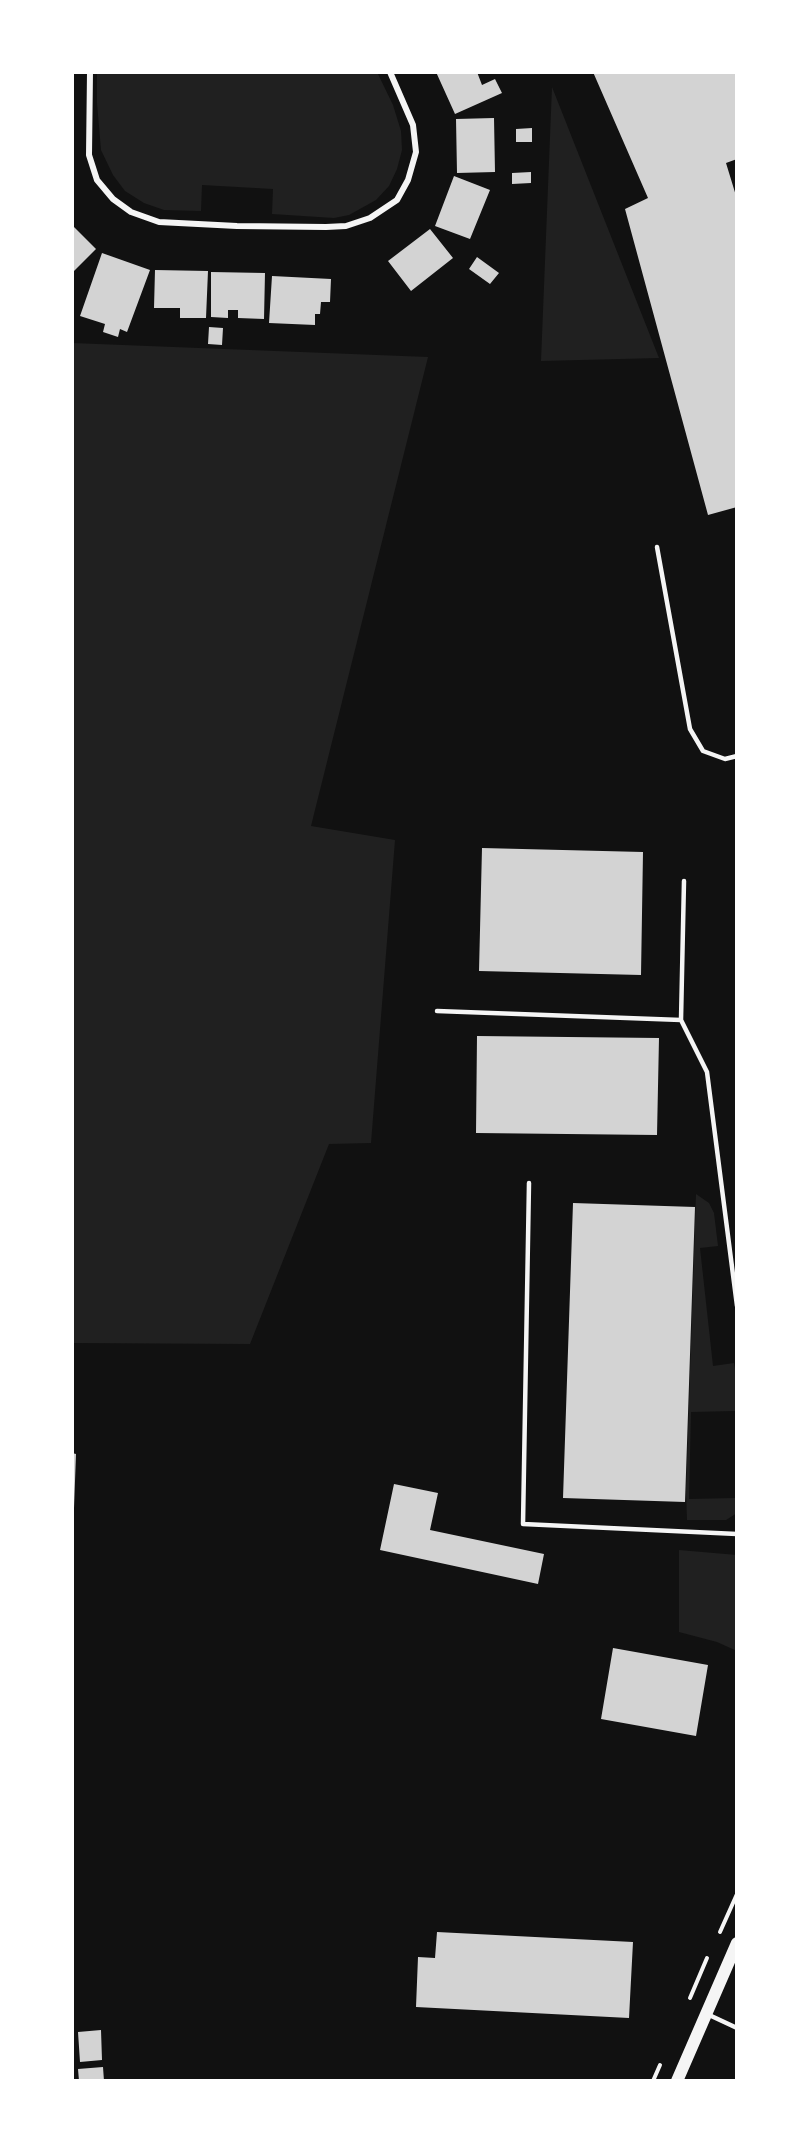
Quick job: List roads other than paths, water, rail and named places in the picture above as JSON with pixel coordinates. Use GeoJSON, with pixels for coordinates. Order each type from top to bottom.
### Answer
{"type":"FeatureCollection","features":[{"type":"Feature","properties":{"kind":"main road"},"geometry":{"type":"LineString","coordinates":[[677,2081],[737,1943]]}},
{"type":"Feature","properties":{"kind":"street"},"geometry":{"type":"LineString","coordinates":[[90,72],[89,155],[97,180],[113,199],[131,212],[159,222],[326,227],[346,226],[378,214],[397,200],[408,180],[416,152],[413,125],[390,72]]}},
{"type":"Feature","properties":{"kind":"lane"},"geometry":{"type":"LineString","coordinates":[[657,547],[690,729],[703,751],[725,759],[737,756]]}},
{"type":"Feature","properties":{"kind":"lane"},"geometry":{"type":"LineString","coordinates":[[684,881],[681,1020],[707,1072],[737,1306]]}},
{"type":"Feature","properties":{"kind":"lane"},"geometry":{"type":"LineString","coordinates":[[437,1011],[681,1020]]}},
{"type":"Feature","properties":{"kind":"lane"},"geometry":{"type":"LineString","coordinates":[[529,1183],[523,1524],[737,1534]]}},
{"type":"Feature","properties":{"kind":"lane"},"geometry":{"type":"LineString","coordinates":[[705,2013],[737,2028]]}}]}
